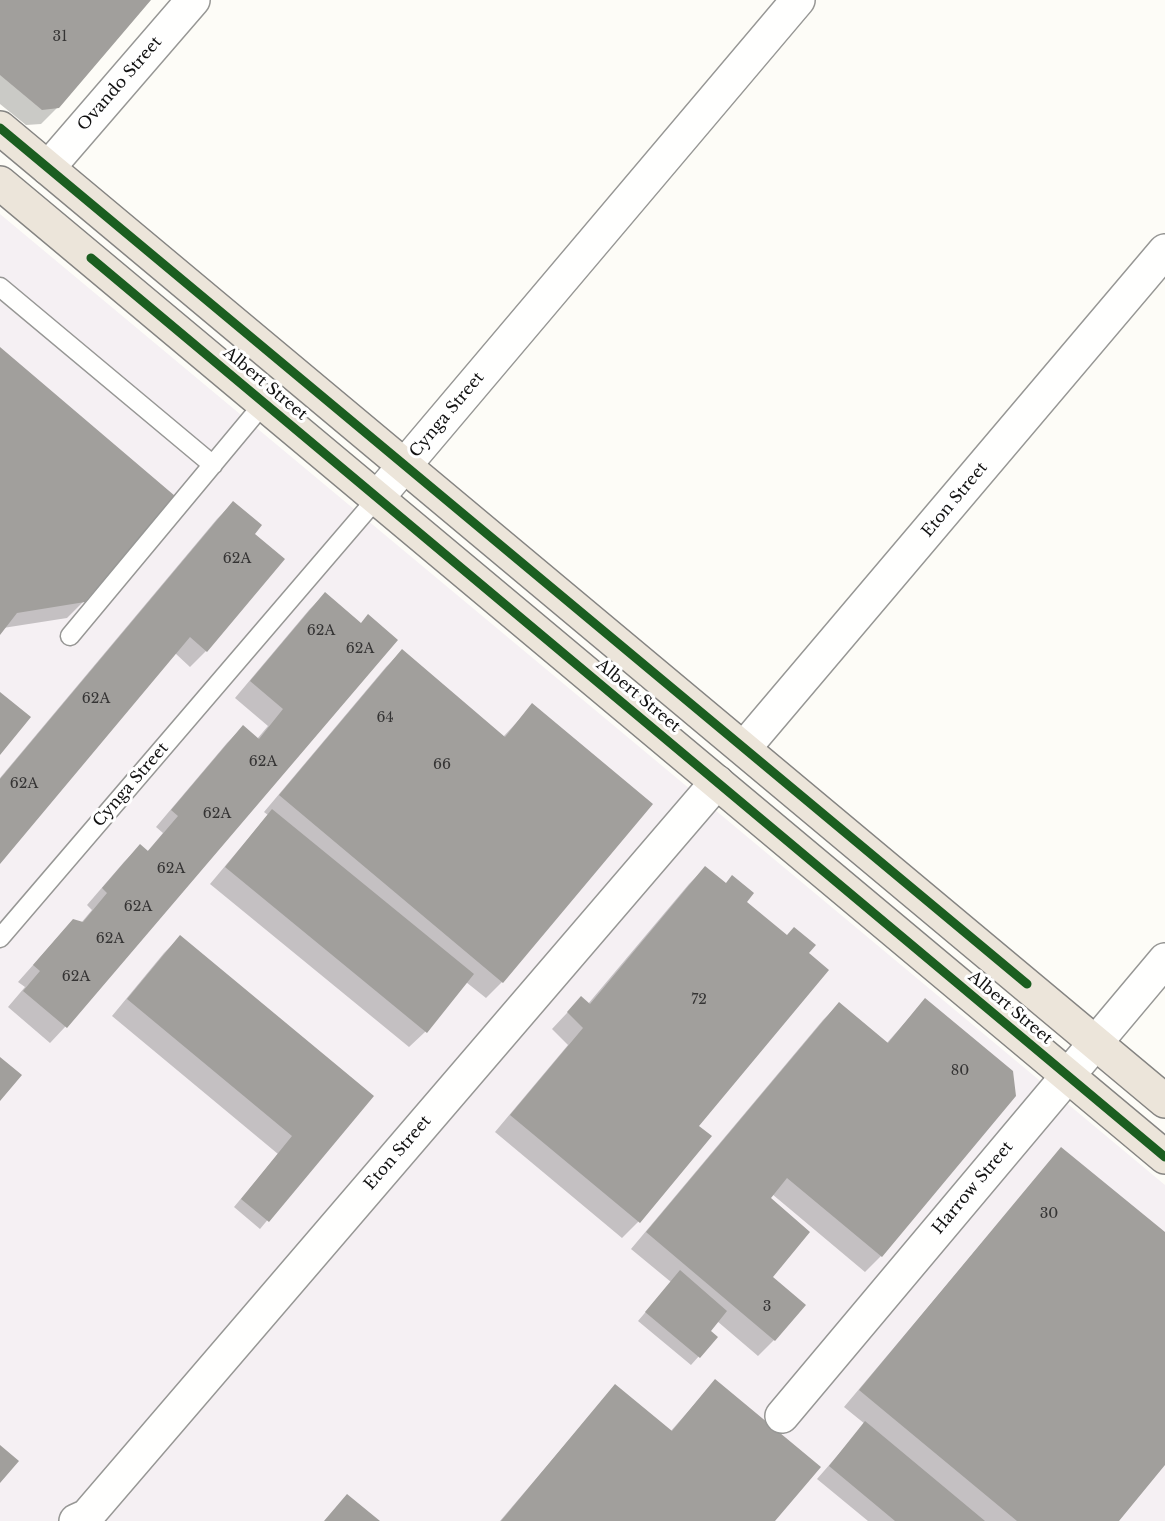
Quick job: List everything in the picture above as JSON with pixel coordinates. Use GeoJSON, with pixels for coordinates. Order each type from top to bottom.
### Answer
{"type":"FeatureCollection","features":[{"type":"Feature","properties":{"kind":"highway","name":"Albert Street"},"geometry":{"type":"LineString","coordinates":[[0,128],[1165,1101]]}},
{"type":"Feature","properties":{"kind":"highway","name":"Albert Street"},"geometry":{"type":"LineString","coordinates":[[0,183],[1165,1157]]}},
{"type":"Feature","properties":{"kind":"highway"},"geometry":{"type":"LineString","coordinates":[[717,782],[744,748]]}},
{"type":"Feature","properties":{"kind":"highway"},"geometry":{"type":"LineString","coordinates":[[892,928],[920,895]]}},
{"type":"Feature","properties":{"kind":"highway"},"geometry":{"type":"LineString","coordinates":[[998,1017],[1027,984]]}},
{"type":"Feature","properties":{"kind":"street","name":"Ovando Street"},"geometry":{"type":"LineString","coordinates":[[48,168],[193,0]]}},
{"type":"Feature","properties":{"kind":"street","name":"Cynga Street"},"geometry":{"type":"LineString","coordinates":[[377,498],[798,0]]}},
{"type":"Feature","properties":{"kind":"street","name":"Eton Street"},"geometry":{"type":"LineString","coordinates":[[744,748],[1165,251]]}},
{"type":"Feature","properties":{"kind":"street","name":"Eton Street"},"geometry":{"type":"LineString","coordinates":[[76,1521],[87,1516],[717,782]]}},
{"type":"Feature","properties":{"kind":"street","name":"Harrow Street"},"geometry":{"type":"LineString","coordinates":[[782,1416],[1165,960]]}},
{"type":"Feature","properties":{"kind":"lane"},"geometry":{"type":"LineString","coordinates":[[0,287],[213,465]]}},
{"type":"Feature","properties":{"kind":"lane"},"geometry":{"type":"LineString","coordinates":[[70,636],[264,403]]}},
{"type":"Feature","properties":{"kind":"lane","name":"Cynga Street"},"geometry":{"type":"LineString","coordinates":[[0,938],[377,498]]}},
{"type":"Feature","properties":{"kind":"shaded area"},"geometry":{"type":"Polygon","coordinates":[[[0,214],[1165,1185],[1165,1521],[0,1521],[0,214]]]}},
{"type":"Feature","properties":{"kind":"building"},"geometry":{"type":"Polygon","coordinates":[[[0,0],[151,0],[59,108],[42,110],[0,75],[0,0]]]}},
{"type":"Feature","properties":{"kind":"building"},"geometry":{"type":"Polygon","coordinates":[[[0,347],[175,496],[85,602],[17,613],[0,635],[0,347]]]}},
{"type":"Feature","properties":{"kind":"building"},"geometry":{"type":"Polygon","coordinates":[[[233,501],[262,525],[255,534],[285,559],[207,652],[190,637],[0,864],[0,779],[233,501]]]}},
{"type":"Feature","properties":{"kind":"building"},"geometry":{"type":"Polygon","coordinates":[[[325,592],[361,623],[368,614],[398,640],[67,1028],[23,991],[40,971],[33,965],[73,919],[83,922],[107,893],[102,888],[140,844],[148,851],[178,816],[171,810],[243,725],[259,739],[283,709],[250,681],[325,592]]]}},
{"type":"Feature","properties":{"kind":"building"},"geometry":{"type":"Polygon","coordinates":[[[402,649],[505,737],[532,703],[653,804],[503,983],[279,795],[402,649]]]}},
{"type":"Feature","properties":{"kind":"building"},"geometry":{"type":"Polygon","coordinates":[[[0,692],[31,717],[0,755],[0,692]]]}},
{"type":"Feature","properties":{"kind":"building"},"geometry":{"type":"Polygon","coordinates":[[[272,809],[474,974],[427,1033],[225,867],[272,809]]]}},
{"type":"Feature","properties":{"kind":"building"},"geometry":{"type":"Polygon","coordinates":[[[705,866],[726,883],[732,875],[754,893],[747,902],[787,935],[794,927],[816,945],[809,953],[829,970],[699,1126],[712,1136],[640,1223],[510,1115],[583,1028],[567,1012],[581,996],[590,1004],[705,866]]]}},
{"type":"Feature","properties":{"kind":"building"},"geometry":{"type":"Polygon","coordinates":[[[180,935],[374,1096],[269,1222],[241,1199],[292,1136],[127,999],[180,935]]]}},
{"type":"Feature","properties":{"kind":"building"},"geometry":{"type":"Polygon","coordinates":[[[925,998],[1013,1071],[1016,1096],[882,1257],[787,1178],[771,1198],[810,1232],[773,1277],[806,1305],[775,1341],[646,1232],[839,1002],[888,1043],[925,998]]]}},
{"type":"Feature","properties":{"kind":"building"},"geometry":{"type":"Polygon","coordinates":[[[0,1057],[22,1075],[0,1101],[0,1057]]]}},
{"type":"Feature","properties":{"kind":"building"},"geometry":{"type":"Polygon","coordinates":[[[1061,1147],[1165,1232],[1165,1465],[1119,1521],[1017,1521],[859,1390],[1061,1147]]]}},
{"type":"Feature","properties":{"kind":"building"},"geometry":{"type":"Polygon","coordinates":[[[680,1270],[727,1311],[711,1331],[718,1337],[700,1358],[645,1312],[680,1270]]]}},
{"type":"Feature","properties":{"kind":"building"},"geometry":{"type":"Polygon","coordinates":[[[715,1379],[821,1467],[775,1521],[501,1521],[615,1384],[672,1431],[715,1379]]]}},
{"type":"Feature","properties":{"kind":"building"},"geometry":{"type":"Polygon","coordinates":[[[865,1421],[985,1521],[895,1521],[829,1466],[865,1421]]]}},
{"type":"Feature","properties":{"kind":"building"},"geometry":{"type":"Polygon","coordinates":[[[0,1445],[19,1461],[0,1483],[0,1445]]]}},
{"type":"Feature","properties":{"kind":"building"},"geometry":{"type":"Polygon","coordinates":[[[347,1494],[380,1521],[324,1521],[347,1494]]]}},
{"type":"Feature","properties":{"kind":"cycle path"},"geometry":{"type":"LineString","coordinates":[[0,128],[1027,984]]}},
{"type":"Feature","properties":{"kind":"cycle path"},"geometry":{"type":"LineString","coordinates":[[91,258],[1165,1157]]}}]}
